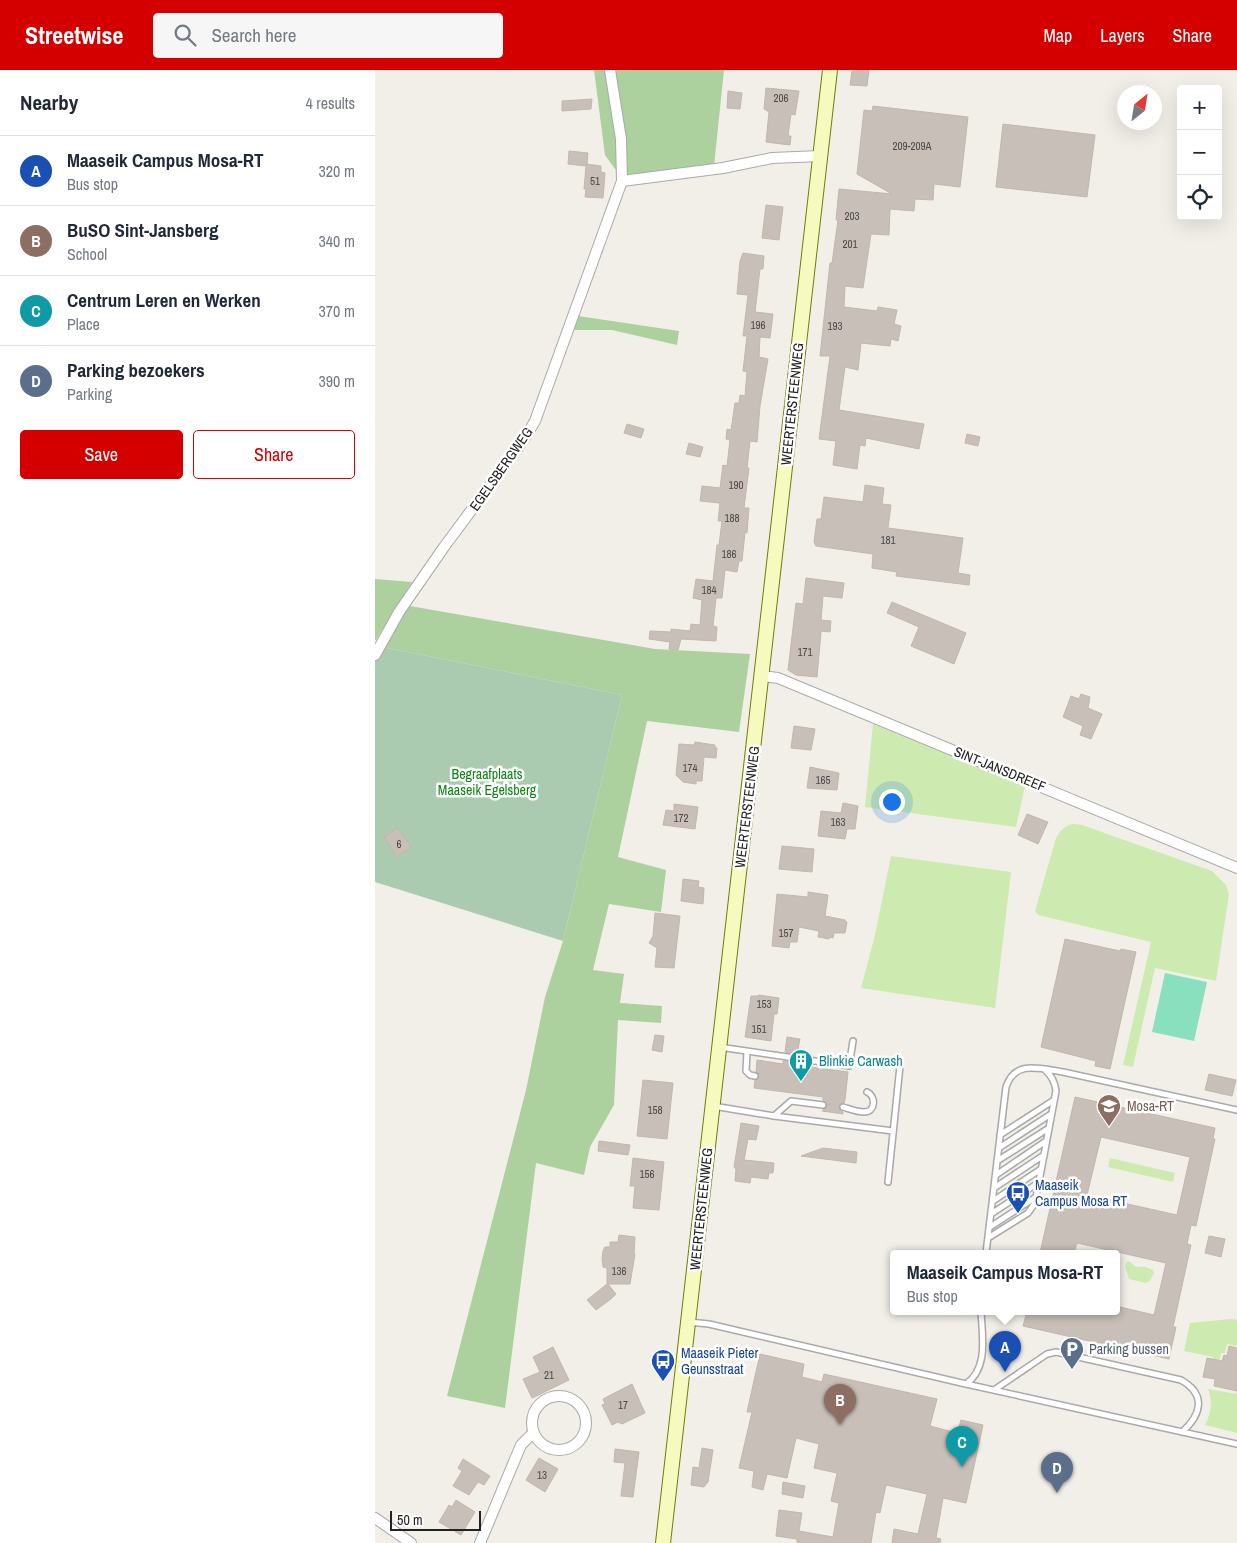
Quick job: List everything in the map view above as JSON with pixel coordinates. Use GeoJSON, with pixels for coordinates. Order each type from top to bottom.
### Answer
{"type":"FeatureCollection","features":[{"type":"Feature","properties":{"kind":"main road","name":"WEERTERSTEENWEG"},"geometry":{"type":"LineString","coordinates":[[663,1543],[830,70]]}},
{"type":"Feature","properties":{"kind":"street","name":"EGELSBERGWEG"},"geometry":{"type":"LineString","coordinates":[[375,655],[405,604],[444,547],[511,459],[535,421],[622,181],[621,139],[610,70]]}},
{"type":"Feature","properties":{"kind":"street"},"geometry":{"type":"LineString","coordinates":[[622,181],[723,168],[772,158],[820,156]]}},
{"type":"Feature","properties":{"kind":"street","name":"SINT-JANSDREEF"},"geometry":{"type":"LineString","coordinates":[[762,676],[778,678],[1237,868]]}},
{"type":"Feature","properties":{"kind":"street"},"geometry":{"type":"LineString","coordinates":[[558,1396],[567,1397],[581,1407],[585,1415],[585,1432],[581,1440],[566,1450],[550,1449],[543,1446],[533,1433],[531,1425],[532,1416],[542,1402],[550,1398],[558,1396]]}},
{"type":"Feature","properties":{"kind":"street"},"geometry":{"type":"LineString","coordinates":[[480,1543],[521,1445],[533,1433]]}},
{"type":"Feature","properties":{"kind":"street"},"geometry":{"type":"LineString","coordinates":[[375,1518],[411,1543]]}},
{"type":"Feature","properties":{"kind":"lane"},"geometry":{"type":"LineString","coordinates":[[719,1047],[849,1066],[853,1041]]}},
{"type":"Feature","properties":{"kind":"lane"},"geometry":{"type":"LineString","coordinates":[[747,1052],[746,1071],[750,1075],[755,1076]]}},
{"type":"Feature","properties":{"kind":"lane"},"geometry":{"type":"LineString","coordinates":[[888,1182],[900,1066]]}},
{"type":"Feature","properties":{"kind":"lane"},"geometry":{"type":"LineString","coordinates":[[987,1250],[1008,1080],[1019,1069],[1026,1067],[1063,1072],[1237,1110]]}},
{"type":"Feature","properties":{"kind":"lane"},"geometry":{"type":"LineString","coordinates":[[988,1238],[1028,1213],[1033,1206],[1054,1100],[1055,1083],[1045,1069]]}},
{"type":"Feature","properties":{"kind":"lane"},"geometry":{"type":"LineString","coordinates":[[843,1108],[864,1112],[869,1110],[873,1105],[874,1099],[867,1092]]}},
{"type":"Feature","properties":{"kind":"lane"},"geometry":{"type":"LineString","coordinates":[[1000,1135],[1054,1100]]}},
{"type":"Feature","properties":{"kind":"lane"},"geometry":{"type":"LineString","coordinates":[[774,1116],[791,1101],[823,1105]]}},
{"type":"Feature","properties":{"kind":"lane"},"geometry":{"type":"LineString","coordinates":[[713,1106],[774,1116],[893,1131]]}},
{"type":"Feature","properties":{"kind":"lane"},"geometry":{"type":"LineString","coordinates":[[999,1148],[1051,1114]]}},
{"type":"Feature","properties":{"kind":"lane"},"geometry":{"type":"LineString","coordinates":[[997,1161],[1049,1128]]}},
{"type":"Feature","properties":{"kind":"lane"},"geometry":{"type":"LineString","coordinates":[[996,1174],[1046,1141]]}},
{"type":"Feature","properties":{"kind":"lane"},"geometry":{"type":"LineString","coordinates":[[994,1188],[1043,1155]]}},
{"type":"Feature","properties":{"kind":"lane"},"geometry":{"type":"LineString","coordinates":[[993,1201],[1041,1169]]}},
{"type":"Feature","properties":{"kind":"lane"},"geometry":{"type":"LineString","coordinates":[[991,1214],[1038,1183]]}},
{"type":"Feature","properties":{"kind":"lane"},"geometry":{"type":"LineString","coordinates":[[990,1227],[1036,1197]]}},
{"type":"Feature","properties":{"kind":"lane"},"geometry":{"type":"LineString","coordinates":[[966,1384],[975,1377],[982,1358],[981,1315]]}},
{"type":"Feature","properties":{"kind":"lane"},"geometry":{"type":"LineString","coordinates":[[689,1322],[709,1324],[966,1384],[1237,1444]]}},
{"type":"Feature","properties":{"kind":"lane"},"geometry":{"type":"LineString","coordinates":[[994,1390],[1047,1354],[1056,1352],[1181,1380],[1191,1386],[1197,1394],[1199,1403],[1197,1414],[1192,1423],[1182,1432]]}},
{"type":"Feature","properties":{"kind":"green space"},"geometry":{"type":"Polygon","coordinates":[[[594,70],[724,70],[714,166],[630,175],[615,169],[605,155],[594,70]]]}},
{"type":"Feature","properties":{"kind":"green space"},"geometry":{"type":"Polygon","coordinates":[[[578,316],[679,331],[677,345],[612,330],[573,330],[578,316]]]}},
{"type":"Feature","properties":{"kind":"green space"},"geometry":{"type":"Polygon","coordinates":[[[375,579],[412,582],[376,640],[375,640],[375,579]]]}},
{"type":"Feature","properties":{"kind":"green space"},"geometry":{"type":"Polygon","coordinates":[[[410,606],[655,649],[750,654],[739,732],[647,721],[618,857],[666,870],[661,912],[609,904],[593,970],[624,974],[620,1003],[662,1006],[661,1023],[618,1020],[614,1105],[590,1147],[584,1175],[536,1163],[505,1408],[447,1396],[526,1090],[545,997],[563,941],[622,695],[382,647],[410,606]]]}},
{"type":"Feature","properties":{"kind":"green space","name":"Begraafplaats Maaseik Egelsberg"},"geometry":{"type":"Polygon","coordinates":[[[382,647],[622,695],[563,941],[375,882],[375,661],[382,647]]]}},
{"type":"Feature","properties":{"kind":"green space"},"geometry":{"type":"Polygon","coordinates":[[[873,724],[1025,786],[1016,827],[865,807],[873,724]]]}},
{"type":"Feature","properties":{"kind":"green space"},"geometry":{"type":"Polygon","coordinates":[[[1074,824],[1082,825],[1212,871],[1226,885],[1229,894],[1216,981],[1155,968],[1133,1067],[1123,1065],[1151,942],[1038,915],[1035,911],[1056,838],[1063,828],[1074,824]]]}},
{"type":"Feature","properties":{"kind":"green space"},"geometry":{"type":"Polygon","coordinates":[[[891,856],[1011,872],[995,1008],[861,988],[875,935],[891,856]]]}},
{"type":"Feature","properties":{"kind":"green space"},"geometry":{"type":"Polygon","coordinates":[[[1165,973],[1207,982],[1194,1041],[1152,1032],[1165,973]]]}},
{"type":"Feature","properties":{"kind":"green space"},"geometry":{"type":"Polygon","coordinates":[[[1110,1158],[1175,1173],[1173,1182],[1108,1167],[1110,1158]]]}},
{"type":"Feature","properties":{"kind":"green space"},"geometry":{"type":"Polygon","coordinates":[[[1129,1261],[1136,1267],[1146,1267],[1153,1270],[1154,1273],[1150,1281],[1145,1283],[1129,1279],[1125,1266],[1129,1261]]]}},
{"type":"Feature","properties":{"kind":"green space"},"geometry":{"type":"Polygon","coordinates":[[[1237,1320],[1237,1343],[1236,1346],[1227,1344],[1225,1353],[1221,1353],[1217,1372],[1210,1371],[1213,1357],[1184,1351],[1190,1323],[1237,1320]]]}},
{"type":"Feature","properties":{"kind":"green space"},"geometry":{"type":"Polygon","coordinates":[[[1208,1389],[1237,1394],[1237,1433],[1205,1425],[1211,1407],[1208,1389]]]}},
{"type":"Feature","properties":{"kind":"building"},"geometry":{"type":"Polygon","coordinates":[[[869,70],[867,86],[850,85],[852,71],[869,70]]]}},
{"type":"Feature","properties":{"kind":"building"},"geometry":{"type":"Polygon","coordinates":[[[766,88],[799,91],[795,115],[791,114],[788,136],[791,136],[790,145],[766,142],[769,112],[764,109],[766,88]]]}},
{"type":"Feature","properties":{"kind":"building"},"geometry":{"type":"Polygon","coordinates":[[[728,91],[742,93],[740,109],[727,108],[728,91]]]}},
{"type":"Feature","properties":{"kind":"building"},"geometry":{"type":"Polygon","coordinates":[[[592,99],[591,109],[562,111],[562,101],[592,99]]]}},
{"type":"Feature","properties":{"kind":"building"},"geometry":{"type":"Polygon","coordinates":[[[873,106],[968,117],[960,187],[934,184],[933,200],[915,199],[914,211],[890,209],[889,235],[871,234],[863,288],[845,286],[844,307],[877,311],[878,307],[897,310],[894,324],[901,326],[898,341],[891,339],[890,346],[861,343],[858,370],[845,367],[839,410],[924,424],[919,449],[866,438],[865,446],[860,445],[857,469],[833,465],[836,441],[819,439],[830,356],[820,356],[830,263],[832,263],[838,220],[836,220],[839,189],[892,194],[857,174],[864,110],[872,111],[873,106]]]}},
{"type":"Feature","properties":{"kind":"building"},"geometry":{"type":"Polygon","coordinates":[[[1003,124],[1095,135],[1087,197],[996,187],[1003,124]]]}},
{"type":"Feature","properties":{"kind":"building"},"geometry":{"type":"Polygon","coordinates":[[[569,151],[588,153],[587,164],[601,166],[601,172],[605,173],[603,198],[585,197],[586,166],[568,164],[569,151]]]}},
{"type":"Feature","properties":{"kind":"building"},"geometry":{"type":"Polygon","coordinates":[[[766,205],[783,207],[779,240],[762,238],[766,205]]]}},
{"type":"Feature","properties":{"kind":"building"},"geometry":{"type":"Polygon","coordinates":[[[743,253],[764,256],[763,269],[760,269],[755,312],[773,314],[770,338],[760,337],[759,357],[768,359],[760,406],[757,442],[750,441],[744,508],[749,508],[742,561],[739,561],[737,572],[725,570],[722,598],[716,598],[713,626],[717,627],[716,641],[681,639],[678,650],[669,649],[670,642],[649,639],[650,631],[671,632],[671,629],[690,631],[691,624],[700,625],[702,600],[693,598],[696,579],[713,581],[722,521],[718,521],[720,503],[700,501],[702,486],[720,488],[723,465],[727,466],[730,440],[726,439],[727,429],[731,430],[735,403],[739,403],[740,395],[745,396],[747,372],[743,371],[747,336],[743,336],[748,295],[737,294],[740,261],[743,253]]]}},
{"type":"Feature","properties":{"kind":"building"},"geometry":{"type":"Polygon","coordinates":[[[627,424],[644,429],[641,438],[624,433],[627,424]]]}},
{"type":"Feature","properties":{"kind":"building"},"geometry":{"type":"Polygon","coordinates":[[[967,434],[980,437],[978,446],[965,443],[967,434]]]}},
{"type":"Feature","properties":{"kind":"building"},"geometry":{"type":"Polygon","coordinates":[[[689,443],[703,447],[700,457],[686,454],[689,443]]]}},
{"type":"Feature","properties":{"kind":"building"},"geometry":{"type":"Polygon","coordinates":[[[865,485],[884,488],[882,504],[891,505],[888,528],[963,538],[958,573],[970,575],[969,585],[896,576],[897,572],[872,568],[873,554],[816,546],[814,542],[817,519],[821,519],[824,497],[863,502],[865,485]]]}},
{"type":"Feature","properties":{"kind":"building"},"geometry":{"type":"Polygon","coordinates":[[[806,578],[844,583],[842,598],[823,596],[821,620],[831,621],[830,632],[821,631],[817,677],[796,675],[788,670],[796,603],[803,604],[806,578]]]}},
{"type":"Feature","properties":{"kind":"building"},"geometry":{"type":"Polygon","coordinates":[[[892,602],[966,633],[954,664],[911,646],[919,627],[887,613],[892,602]]]}},
{"type":"Feature","properties":{"kind":"building"},"geometry":{"type":"Polygon","coordinates":[[[1081,694],[1090,697],[1088,708],[1102,714],[1091,739],[1080,735],[1083,726],[1063,717],[1071,696],[1079,699],[1081,694]]]}},
{"type":"Feature","properties":{"kind":"building"},"geometry":{"type":"Polygon","coordinates":[[[794,726],[815,729],[811,750],[791,748],[794,726]]]}},
{"type":"Feature","properties":{"kind":"building"},"geometry":{"type":"Polygon","coordinates":[[[695,742],[715,745],[715,748],[717,748],[716,758],[704,757],[702,781],[696,781],[696,784],[683,782],[676,775],[679,744],[694,745],[695,742]]]}},
{"type":"Feature","properties":{"kind":"building"},"geometry":{"type":"Polygon","coordinates":[[[810,767],[839,773],[837,790],[807,788],[810,767]]]}},
{"type":"Feature","properties":{"kind":"building"},"geometry":{"type":"Polygon","coordinates":[[[843,803],[858,806],[855,829],[847,829],[845,839],[818,836],[821,811],[841,813],[843,803]]]}},
{"type":"Feature","properties":{"kind":"building"},"geometry":{"type":"Polygon","coordinates":[[[674,804],[698,807],[695,829],[663,825],[666,810],[674,811],[674,804]]]}},
{"type":"Feature","properties":{"kind":"building"},"geometry":{"type":"Polygon","coordinates":[[[1027,814],[1048,822],[1038,844],[1018,835],[1027,814]]]}},
{"type":"Feature","properties":{"kind":"building"},"geometry":{"type":"Polygon","coordinates":[[[398,828],[411,847],[397,857],[384,837],[398,828]]]}},
{"type":"Feature","properties":{"kind":"building"},"geometry":{"type":"Polygon","coordinates":[[[782,846],[814,849],[812,872],[779,869],[782,846]]]}},
{"type":"Feature","properties":{"kind":"building"},"geometry":{"type":"Polygon","coordinates":[[[683,879],[699,881],[698,887],[704,888],[703,904],[681,901],[683,879]]]}},
{"type":"Feature","properties":{"kind":"building"},"geometry":{"type":"Polygon","coordinates":[[[808,892],[828,895],[825,916],[845,920],[847,922],[845,933],[834,933],[833,938],[830,937],[829,939],[818,937],[819,931],[799,927],[797,942],[790,942],[789,948],[772,946],[777,894],[808,897],[808,892]]]}},
{"type":"Feature","properties":{"kind":"building"},"geometry":{"type":"Polygon","coordinates":[[[655,913],[680,916],[674,968],[655,967],[657,948],[649,943],[653,936],[655,913]]]}},
{"type":"Feature","properties":{"kind":"building"},"geometry":{"type":"Polygon","coordinates":[[[1065,939],[1120,951],[1121,949],[1136,952],[1110,1069],[1095,1066],[1096,1061],[1041,1047],[1065,939]]]}},
{"type":"Feature","properties":{"kind":"building"},"geometry":{"type":"Polygon","coordinates":[[[759,995],[779,998],[777,1014],[774,1014],[771,1041],[745,1037],[751,996],[759,995]]]}},
{"type":"Feature","properties":{"kind":"building"},"geometry":{"type":"Polygon","coordinates":[[[655,1035],[664,1036],[662,1052],[652,1050],[655,1035]]]}},
{"type":"Feature","properties":{"kind":"building"},"geometry":{"type":"Polygon","coordinates":[[[787,1037],[800,1039],[797,1054],[785,1052],[787,1037]]]}},
{"type":"Feature","properties":{"kind":"building","name":"Blinkie Carwash"},"geometry":{"type":"Polygon","coordinates":[[[757,1060],[783,1064],[783,1061],[796,1063],[796,1065],[848,1072],[845,1100],[839,1106],[843,1114],[822,1111],[827,1105],[823,1101],[823,1097],[754,1088],[755,1080],[759,1076],[756,1072],[757,1060]]]}},
{"type":"Feature","properties":{"kind":"building"},"geometry":{"type":"Polygon","coordinates":[[[1209,1074],[1236,1080],[1232,1096],[1205,1090],[1209,1074]]]}},
{"type":"Feature","properties":{"kind":"building"},"geometry":{"type":"Polygon","coordinates":[[[643,1080],[673,1083],[667,1139],[637,1136],[643,1080]]]}},
{"type":"Feature","properties":{"kind":"building"},"geometry":{"type":"Polygon","coordinates":[[[1075,1097],[1215,1128],[1213,1139],[1215,1139],[1196,1226],[1191,1225],[1187,1244],[1191,1245],[1173,1327],[1176,1327],[1169,1359],[1023,1326],[1026,1315],[1120,1315],[1120,1307],[1154,1315],[1166,1263],[1120,1253],[1120,1250],[1108,1250],[1077,1243],[1075,1250],[1041,1250],[1075,1097]],[[1101,1137],[1087,1195],[1177,1215],[1190,1157],[1101,1137]]]}},
{"type":"Feature","properties":{"kind":"building"},"geometry":{"type":"Polygon","coordinates":[[[741,1123],[759,1126],[756,1140],[748,1139],[744,1160],[774,1163],[773,1173],[769,1173],[768,1179],[751,1177],[750,1183],[735,1181],[736,1169],[734,1167],[741,1123]]]}},
{"type":"Feature","properties":{"kind":"building"},"geometry":{"type":"Polygon","coordinates":[[[599,1141],[630,1145],[628,1155],[598,1151],[599,1141]]]}},
{"type":"Feature","properties":{"kind":"building"},"geometry":{"type":"Polygon","coordinates":[[[823,1148],[857,1152],[856,1163],[801,1156],[823,1148]]]}},
{"type":"Feature","properties":{"kind":"building"},"geometry":{"type":"Polygon","coordinates":[[[633,1158],[664,1162],[659,1210],[633,1208],[635,1186],[630,1186],[633,1158]]]}},
{"type":"Feature","properties":{"kind":"building"},"geometry":{"type":"Polygon","coordinates":[[[619,1235],[635,1237],[635,1254],[630,1284],[608,1284],[616,1294],[596,1310],[587,1300],[607,1284],[607,1268],[603,1267],[602,1259],[603,1251],[605,1247],[610,1247],[610,1242],[618,1242],[619,1235]]]}},
{"type":"Feature","properties":{"kind":"building"},"geometry":{"type":"Polygon","coordinates":[[[1209,1236],[1225,1239],[1221,1257],[1205,1253],[1209,1236]]]}},
{"type":"Feature","properties":{"kind":"building"},"geometry":{"type":"Polygon","coordinates":[[[1229,1346],[1237,1348],[1237,1391],[1214,1386],[1215,1379],[1203,1377],[1207,1358],[1222,1361],[1224,1355],[1227,1356],[1229,1346]]]}},
{"type":"Feature","properties":{"kind":"building"},"geometry":{"type":"Polygon","coordinates":[[[553,1347],[569,1380],[532,1398],[523,1379],[540,1372],[533,1357],[553,1347]]]}},
{"type":"Feature","properties":{"kind":"building"},"geometry":{"type":"Polygon","coordinates":[[[760,1354],[804,1364],[802,1377],[822,1382],[824,1374],[937,1399],[930,1426],[957,1433],[961,1420],[983,1425],[966,1503],[943,1498],[936,1538],[941,1539],[940,1543],[892,1543],[894,1529],[918,1534],[927,1494],[886,1485],[880,1513],[876,1512],[871,1543],[802,1543],[797,1542],[797,1539],[776,1536],[779,1510],[802,1513],[799,1531],[833,1537],[839,1503],[831,1501],[837,1473],[814,1468],[819,1444],[796,1438],[787,1478],[767,1474],[763,1490],[752,1487],[754,1471],[739,1468],[752,1412],[747,1412],[760,1354]]]}},
{"type":"Feature","properties":{"kind":"building"},"geometry":{"type":"Polygon","coordinates":[[[632,1384],[645,1413],[622,1424],[618,1422],[612,1425],[602,1405],[605,1404],[603,1399],[632,1384]]]}},
{"type":"Feature","properties":{"kind":"building"},"geometry":{"type":"Polygon","coordinates":[[[702,1448],[713,1450],[708,1482],[704,1487],[691,1485],[693,1467],[699,1468],[702,1448]]]}},
{"type":"Feature","properties":{"kind":"building"},"geometry":{"type":"Polygon","coordinates":[[[615,1449],[639,1452],[633,1497],[621,1496],[625,1463],[614,1462],[615,1449]]]}},
{"type":"Feature","properties":{"kind":"building"},"geometry":{"type":"Polygon","coordinates":[[[539,1458],[558,1469],[545,1492],[526,1480],[539,1458]]]}},
{"type":"Feature","properties":{"kind":"building"},"geometry":{"type":"Polygon","coordinates":[[[463,1459],[490,1476],[484,1485],[478,1482],[469,1495],[453,1486],[462,1471],[458,1468],[463,1459]]]}},
{"type":"Feature","properties":{"kind":"building"},"geometry":{"type":"Polygon","coordinates":[[[783,1482],[805,1486],[803,1498],[782,1494],[783,1482]]]}},
{"type":"Feature","properties":{"kind":"building"},"geometry":{"type":"Polygon","coordinates":[[[456,1500],[475,1512],[461,1535],[439,1522],[449,1505],[452,1507],[456,1500]]]}},
{"type":"Feature","properties":{"kind":"place","name":"Blinkie Carwash"},"geometry":{"type":"Point","coordinates":[801,1082]}},
{"type":"Feature","properties":{"kind":"place","name":"Mosa-RT"},"geometry":{"type":"Point","coordinates":[1109,1127]}},
{"type":"Feature","properties":{"kind":"place","name":"Maaseik Campus Mosa RT"},"geometry":{"type":"Point","coordinates":[1018,1214]}},
{"type":"Feature","properties":{"kind":"place","name":"Parking bussen"},"geometry":{"type":"Point","coordinates":[1072,1370]}},
{"type":"Feature","properties":{"kind":"place","name":"Maaseik Campus Mosa-RT"},"geometry":{"type":"Point","coordinates":[1005,1372]}},
{"type":"Feature","properties":{"kind":"place","name":"Maaseik Pieter Geunsstraat"},"geometry":{"type":"Point","coordinates":[663,1382]}},
{"type":"Feature","properties":{"kind":"place","name":"BuSO Sint-Jansberg"},"geometry":{"type":"Point","coordinates":[840,1425]}},
{"type":"Feature","properties":{"kind":"place","name":"Centrum Leren en Werken"},"geometry":{"type":"Point","coordinates":[962,1467]}},
{"type":"Feature","properties":{"kind":"place","name":"Parking bezoekers"},"geometry":{"type":"Point","coordinates":[1057,1493]}}]}
